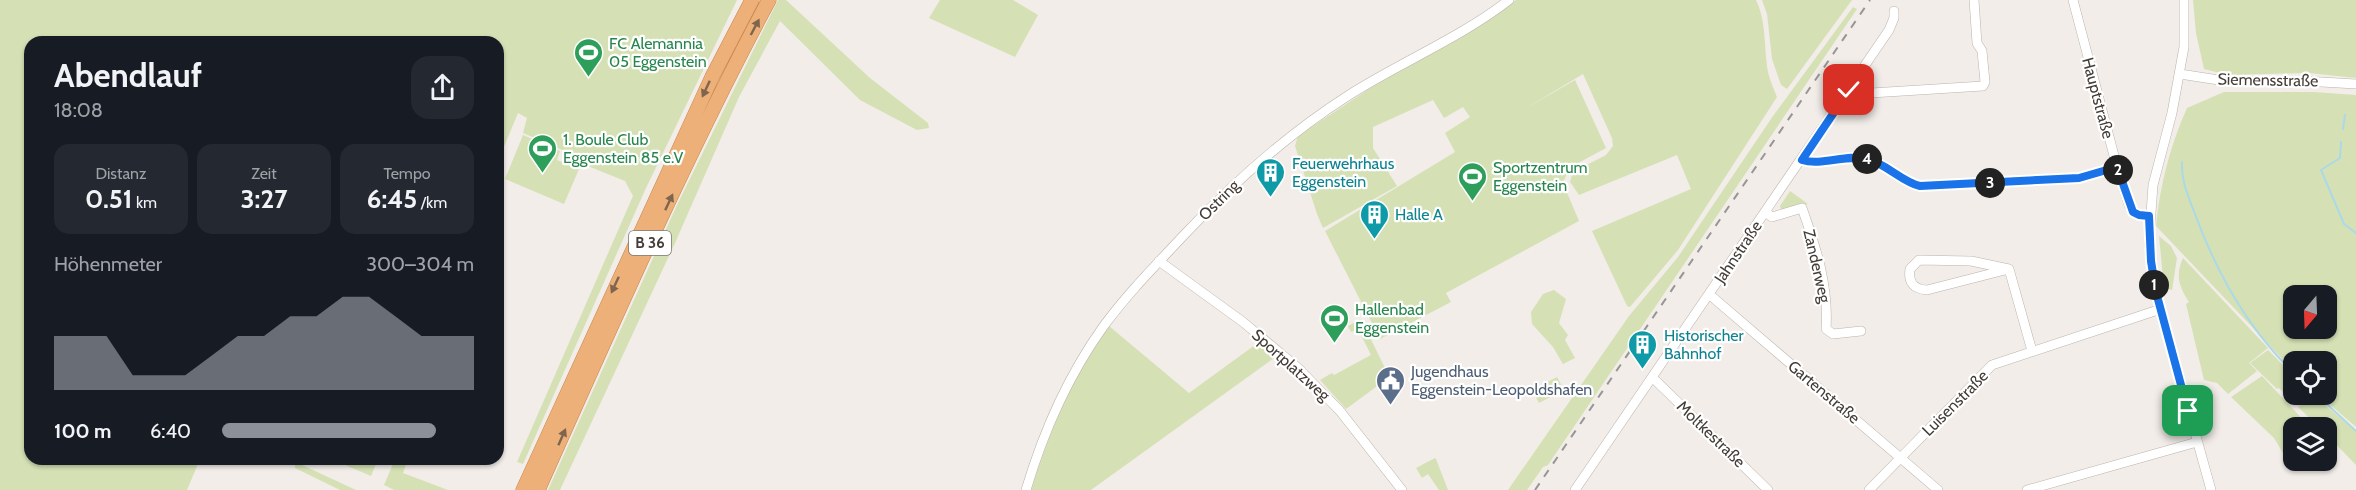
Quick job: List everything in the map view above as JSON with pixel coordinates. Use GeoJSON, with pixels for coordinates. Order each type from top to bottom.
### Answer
{"type":"FeatureCollection","features":[{"type":"Feature","properties":{"kind":"highway","name":"B 36"},"geometry":{"type":"LineString","coordinates":[[523,490],[712,77],[752,0]]}},
{"type":"Feature","properties":{"kind":"highway","name":"B 36"},"geometry":{"type":"LineString","coordinates":[[538,490],[657,227],[726,83],[769,0]]}},
{"type":"Feature","properties":{"kind":"street","name":"Ostring"},"geometry":{"type":"LineString","coordinates":[[1026,490],[1035,458],[1060,400],[1078,368],[1102,328],[1159,261],[1231,188],[1289,138],[1348,96],[1476,23],[1509,0]]}},
{"type":"Feature","properties":{"kind":"street"},"geometry":{"type":"LineString","coordinates":[[1849,90],[1855,94],[1983,86],[1985,82],[1982,51],[1977,42],[1974,0]]}},
{"type":"Feature","properties":{"kind":"street","name":"Hauptstraße"},"geometry":{"type":"LineString","coordinates":[[2073,0],[2117,167],[2133,212],[2149,216]]}},
{"type":"Feature","properties":{"kind":"street"},"geometry":{"type":"LineString","coordinates":[[2184,0],[2184,47],[2180,74],[2153,185],[2149,216],[2151,261],[2160,309],[2211,490]]}},
{"type":"Feature","properties":{"kind":"street","name":"Jahnstraße"},"geometry":{"type":"LineString","coordinates":[[1575,490],[1889,30],[1894,11]]}},
{"type":"Feature","properties":{"kind":"street","name":"Siemensstraße"},"geometry":{"type":"LineString","coordinates":[[2180,74],[2225,81],[2304,81],[2356,84]]}},
{"type":"Feature","properties":{"kind":"street"},"geometry":{"type":"LineString","coordinates":[[1802,160],[1865,158],[1893,170],[1908,182],[1920,186],[2079,178],[2117,167]]}},
{"type":"Feature","properties":{"kind":"street","name":"Zanderweg"},"geometry":{"type":"LineString","coordinates":[[1765,212],[1772,217],[1802,208],[1821,265],[1827,309],[1826,328],[1833,334],[1861,331]]}},
{"type":"Feature","properties":{"kind":"street"},"geometry":{"type":"LineString","coordinates":[[1919,260],[1971,261],[2008,269],[1927,290],[1919,290],[1912,285],[1909,278],[1910,269],[1919,260]]}},
{"type":"Feature","properties":{"kind":"street","name":"Sportplatzweg"},"geometry":{"type":"LineString","coordinates":[[1159,261],[1250,328],[1298,368],[1340,411],[1402,490]]}},
{"type":"Feature","properties":{"kind":"street"},"geometry":{"type":"LineString","coordinates":[[2008,269],[2032,351]]}},
{"type":"Feature","properties":{"kind":"street","name":"Gartenstraße"},"geometry":{"type":"LineString","coordinates":[[1710,295],[1938,490]]}},
{"type":"Feature","properties":{"kind":"street","name":"Luisenstraße"},"geometry":{"type":"LineString","coordinates":[[1869,490],[1992,365],[2160,309]]}},
{"type":"Feature","properties":{"kind":"street","name":"Moltkestraße"},"geometry":{"type":"LineString","coordinates":[[1653,378],[1768,490]]}},
{"type":"Feature","properties":{"kind":"street"},"geometry":{"type":"LineString","coordinates":[[2027,490],[2197,442]]}},
{"type":"Feature","properties":{"kind":"green space"},"geometry":{"type":"Polygon","coordinates":[[[0,0],[737,0],[646,188],[523,464],[517,462],[633,196],[625,181],[583,164],[583,159],[523,133],[527,118],[518,113],[504,147],[504,36],[24,36],[24,465],[197,465],[187,490],[0,490],[0,0]]]}},
{"type":"Feature","properties":{"kind":"green space"},"geometry":{"type":"Polygon","coordinates":[[[778,0],[786,0],[870,78],[928,123],[929,128],[917,130],[860,100],[780,21],[739,97],[675,243],[560,490],[548,490],[677,205],[778,0]]]}},
{"type":"Feature","properties":{"kind":"green space"},"geometry":{"type":"Polygon","coordinates":[[[940,0],[1013,0],[1038,15],[1015,57],[929,18],[940,0]]]}},
{"type":"Feature","properties":{"kind":"green space"},"geometry":{"type":"Polygon","coordinates":[[[1516,0],[1756,0],[1763,24],[1768,70],[1777,97],[1678,250],[1630,307],[1627,306],[1592,231],[1691,189],[1677,155],[1579,195],[1570,182],[1573,172],[1606,155],[1613,146],[1612,138],[1583,74],[1523,110],[1575,80],[1606,148],[1569,168],[1563,183],[1579,221],[1446,293],[1451,302],[1380,339],[1325,231],[1455,152],[1445,133],[1470,117],[1463,107],[1444,118],[1433,100],[1373,127],[1373,148],[1397,186],[1323,228],[1295,146],[1298,136],[1378,83],[1479,27],[1516,0]]]}},
{"type":"Feature","properties":{"kind":"green space"},"geometry":{"type":"Polygon","coordinates":[[[1762,0],[1852,0],[1787,89],[1781,85],[1772,59],[1767,14],[1762,0]]]}},
{"type":"Feature","properties":{"kind":"green space"},"geometry":{"type":"Polygon","coordinates":[[[2193,0],[2356,0],[2356,78],[2309,73],[2228,75],[2204,69],[2196,33],[2193,0]]]}},
{"type":"Feature","properties":{"kind":"green space"},"geometry":{"type":"Polygon","coordinates":[[[1853,7],[1857,9],[1548,465],[1543,467],[1527,490],[1508,490],[1629,316],[1678,257],[1773,116],[1853,7]]]}},
{"type":"Feature","properties":{"kind":"green space"},"geometry":{"type":"Polygon","coordinates":[[[2224,92],[2314,92],[2356,95],[2356,427],[2331,405],[2337,405],[2337,351],[2283,351],[2283,359],[2156,226],[2160,196],[2176,137],[2187,108],[2224,92]]]}},
{"type":"Feature","properties":{"kind":"green space","name":"1. Boule Club Eggenstein 85 e.V"},"geometry":{"type":"Polygon","coordinates":[[[523,135],[560,151],[557,160],[579,169],[564,204],[505,179],[523,135]]]}},
{"type":"Feature","properties":{"kind":"green space"},"geometry":{"type":"Polygon","coordinates":[[[1790,191],[1808,204],[1782,212],[1780,206],[1790,191]]]}},
{"type":"Feature","properties":{"kind":"green space"},"geometry":{"type":"Polygon","coordinates":[[[2159,236],[2171,246],[2177,258],[2172,290],[2164,288],[2159,236]]]}},
{"type":"Feature","properties":{"kind":"green space"},"geometry":{"type":"Polygon","coordinates":[[[2183,258],[2268,348],[2249,363],[2257,371],[2228,394],[2217,383],[2204,380],[2186,304],[2189,302],[2179,281],[2179,270],[2183,258]]]}},
{"type":"Feature","properties":{"kind":"green space"},"geometry":{"type":"Polygon","coordinates":[[[1554,290],[1566,299],[1559,323],[1568,335],[1565,340],[1575,358],[1563,364],[1553,347],[1532,324],[1531,312],[1543,294],[1554,290]]]}},
{"type":"Feature","properties":{"kind":"green space"},"geometry":{"type":"Polygon","coordinates":[[[1361,319],[1387,372],[1380,384],[1346,409],[1320,380],[1371,355],[1358,329],[1351,332],[1348,326],[1361,319]]]}},
{"type":"Feature","properties":{"kind":"green space"},"geometry":{"type":"Polygon","coordinates":[[[1109,326],[1189,393],[1259,342],[1277,356],[1091,490],[1031,490],[1063,405],[1084,364],[1109,326]]]}},
{"type":"Feature","properties":{"kind":"green space"},"geometry":{"type":"Polygon","coordinates":[[[2268,350],[2283,365],[2283,392],[2277,389],[2250,363],[2268,350]]]}},
{"type":"Feature","properties":{"kind":"green space"},"geometry":{"type":"Polygon","coordinates":[[[2262,376],[2283,398],[2283,405],[2289,405],[2301,417],[2283,417],[2283,453],[2274,438],[2231,397],[2262,376]]]}},
{"type":"Feature","properties":{"kind":"green space"},"geometry":{"type":"Polygon","coordinates":[[[1557,377],[1564,390],[1539,403],[1532,390],[1557,377]]]}},
{"type":"Feature","properties":{"kind":"green space"},"geometry":{"type":"Polygon","coordinates":[[[2300,405],[2325,405],[2356,431],[2356,465],[2337,445],[2337,417],[2308,417],[2298,407],[2300,405]]]}},
{"type":"Feature","properties":{"kind":"green space"},"geometry":{"type":"Polygon","coordinates":[[[1435,458],[1448,490],[1439,490],[1428,474],[1422,478],[1416,468],[1435,458]]]}},
{"type":"Feature","properties":{"kind":"green space"},"geometry":{"type":"Polygon","coordinates":[[[295,465],[302,465],[356,490],[340,490],[295,468],[295,465]]]}},
{"type":"Feature","properties":{"kind":"green space"},"geometry":{"type":"Polygon","coordinates":[[[345,465],[376,465],[371,476],[345,465]]]}},
{"type":"Feature","properties":{"kind":"green space"},"geometry":{"type":"Polygon","coordinates":[[[392,465],[406,465],[403,473],[448,490],[394,490],[384,485],[392,465]]]}},
{"type":"Feature","properties":{"kind":"waterway"},"geometry":{"type":"LineString","coordinates":[[2343,129],[2345,115]]}},
{"type":"Feature","properties":{"kind":"waterway"},"geometry":{"type":"LineString","coordinates":[[2341,142],[2340,158],[2321,170],[2344,224],[2356,233]]}},
{"type":"Feature","properties":{"kind":"waterway"},"geometry":{"type":"LineString","coordinates":[[2182,162],[2188,195],[2213,258],[2248,319],[2283,362]]}},
{"type":"Feature","properties":{"kind":"waterway"},"geometry":{"type":"LineString","coordinates":[[2328,405],[2356,431]]}},
{"type":"Feature","properties":{"kind":"railway"},"geometry":{"type":"LineString","coordinates":[[1535,490],[1870,0]]}},
{"type":"Feature","properties":{"kind":"place","name":"FC Alemannia 05 Eggenstein"},"geometry":{"type":"Point","coordinates":[588,78]}},
{"type":"Feature","properties":{"kind":"place","name":"1. Boule Club Eggenstein 85 e.V"},"geometry":{"type":"Point","coordinates":[542,174]}},
{"type":"Feature","properties":{"kind":"place","name":"Feuerwehrhaus Eggenstein"},"geometry":{"type":"Point","coordinates":[1271,198]}},
{"type":"Feature","properties":{"kind":"place","name":"Sportzentrum Eggenstein"},"geometry":{"type":"Point","coordinates":[1472,202]}},
{"type":"Feature","properties":{"kind":"place","name":"Halle A"},"geometry":{"type":"Point","coordinates":[1374,240]}},
{"type":"Feature","properties":{"kind":"place","name":"Hallenbad Eggenstein"},"geometry":{"type":"Point","coordinates":[1334,344]}},
{"type":"Feature","properties":{"kind":"place","name":"Historischer Bahnhof"},"geometry":{"type":"Point","coordinates":[1643,370]}},
{"type":"Feature","properties":{"kind":"place","name":"Jugendhaus Eggenstein-Leopoldshafen"},"geometry":{"type":"Point","coordinates":[1390,406]}},
{"type":"Feature","properties":{"kind":"route"},"geometry":{"type":"LineString","coordinates":[[1849,90],[1802,160],[1865,158],[1893,170],[1908,182],[1920,186],[2079,178],[2117,167],[2133,212],[2149,216],[2149,241],[2156,292],[2188,411]]}}]}
